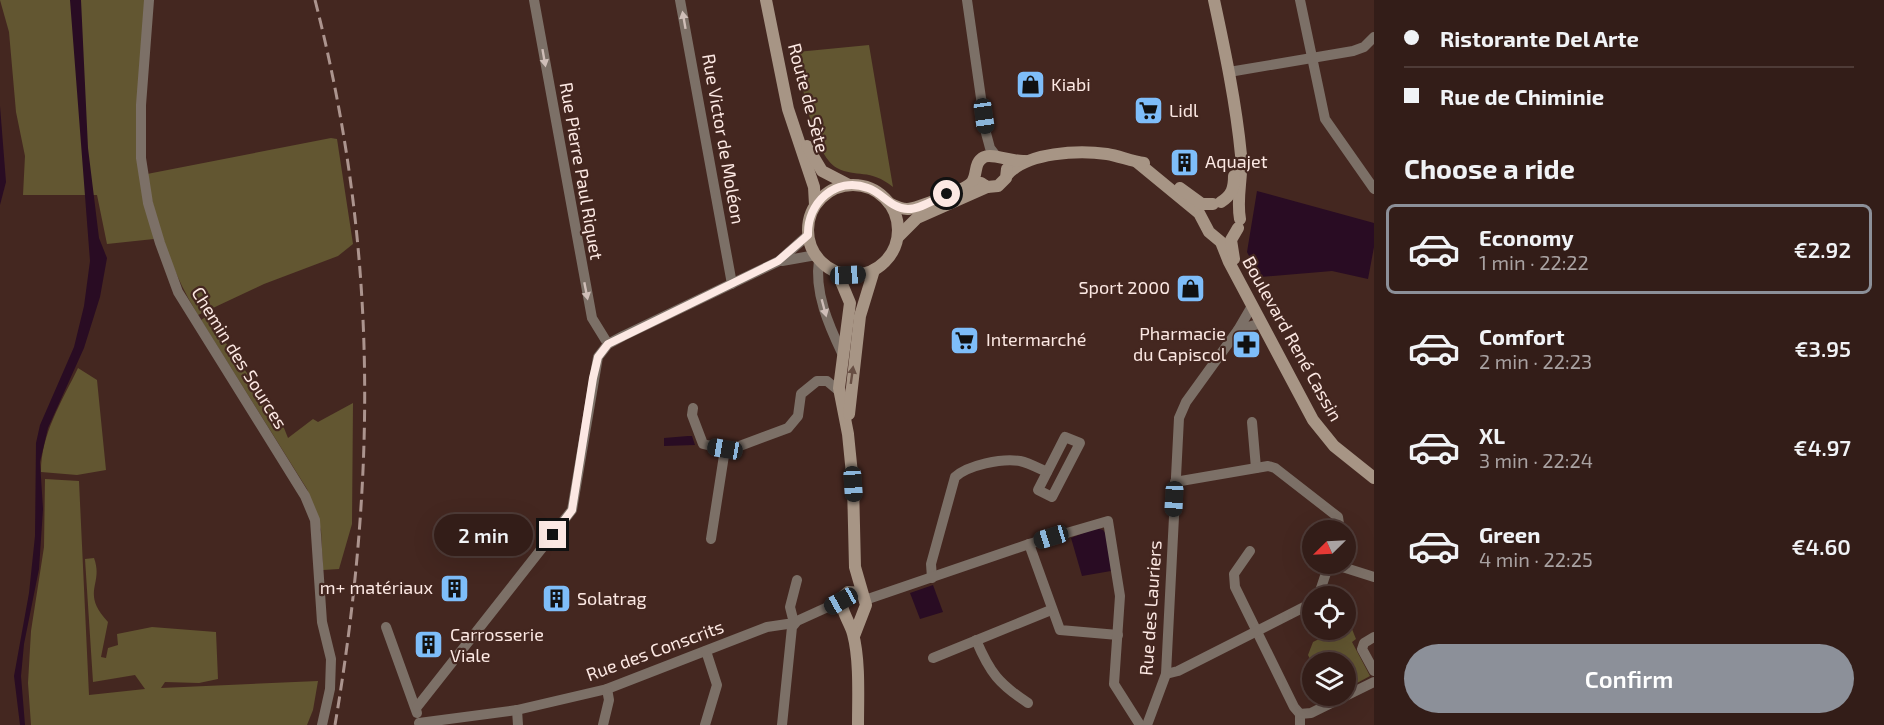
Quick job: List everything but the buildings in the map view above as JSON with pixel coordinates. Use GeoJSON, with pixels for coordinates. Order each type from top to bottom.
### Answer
{"type":"FeatureCollection","features":[{"type":"Feature","properties":{"kind":"street","name":"Chemin des Sources"},"geometry":{"type":"LineString","coordinates":[[149,0],[141,148],[148,203],[178,292],[305,496],[315,520],[322,622],[331,659],[330,689],[322,725]]}},
{"type":"Feature","properties":{"kind":"street","name":"Rue Pierre Paul Riquet"},"geometry":{"type":"LineString","coordinates":[[534,0],[592,318],[608,344]]}},
{"type":"Feature","properties":{"kind":"street","name":"Rue Victor de Moléon"},"geometry":{"type":"LineString","coordinates":[[680,0],[732,284]]}},
{"type":"Feature","properties":{"kind":"street","name":"Route de Sète"},"geometry":{"type":"LineString","coordinates":[[766,0],[788,109],[814,187],[815,205]]}},
{"type":"Feature","properties":{"kind":"street","name":"Route de Sète"},"geometry":{"type":"LineString","coordinates":[[772,0],[794,107],[810,154],[822,171],[849,185]]}},
{"type":"Feature","properties":{"kind":"street"},"geometry":{"type":"LineString","coordinates":[[967,0],[986,133],[990,148],[1000,158],[1007,175]]}},
{"type":"Feature","properties":{"kind":"street"},"geometry":{"type":"LineString","coordinates":[[1204,222],[1206,212],[1229,196],[1233,188],[1233,157],[1220,63],[1206,0]]}},
{"type":"Feature","properties":{"kind":"street","name":"Boulevard René Cassin"},"geometry":{"type":"LineString","coordinates":[[1214,0],[1229,72],[1241,157],[1242,189],[1237,203],[1239,223],[1231,240],[1234,259],[1327,428],[1339,442],[1374,470]]}},
{"type":"Feature","properties":{"kind":"street"},"geometry":{"type":"LineString","coordinates":[[1300,0],[1325,119],[1374,187]]}},
{"type":"Feature","properties":{"kind":"street"},"geometry":{"type":"LineString","coordinates":[[1229,72],[1353,51],[1364,47],[1374,37]]}},
{"type":"Feature","properties":{"kind":"street"},"geometry":{"type":"LineString","coordinates":[[842,359],[830,329],[822,299],[817,258],[808,235],[808,224],[815,205],[824,195],[849,185],[871,189],[899,208],[915,208],[972,182],[985,152],[986,133]]}},
{"type":"Feature","properties":{"kind":"street"},"geometry":{"type":"LineString","coordinates":[[981,159],[1029,161],[1080,152],[1109,154],[1137,162],[1157,168],[1195,200],[1236,208],[1239,223],[1225,237],[1214,235],[1199,213],[1137,162]]}},
{"type":"Feature","properties":{"kind":"street"},"geometry":{"type":"LineString","coordinates":[[778,261],[817,258],[837,272],[862,274],[874,270],[885,262],[897,238],[917,218],[987,187],[998,186],[1007,175],[1029,161]]}},
{"type":"Feature","properties":{"kind":"street"},"geometry":{"type":"LineString","coordinates":[[975,171],[979,181],[987,187]]}},
{"type":"Feature","properties":{"kind":"street"},"geometry":{"type":"LineString","coordinates":[[889,203],[895,214],[897,238]]}},
{"type":"Feature","properties":{"kind":"street"},"geometry":{"type":"LineString","coordinates":[[417,707],[572,510],[593,378],[598,357],[608,344],[778,261],[808,235]]}},
{"type":"Feature","properties":{"kind":"street","name":"Boulevard René Cassin"},"geometry":{"type":"LineString","coordinates":[[1214,235],[1221,242],[1263,327],[1323,433],[1357,467],[1374,478]]}},
{"type":"Feature","properties":{"kind":"street"},"geometry":{"type":"LineString","coordinates":[[848,434],[850,390],[861,316],[874,270]]}},
{"type":"Feature","properties":{"kind":"street"},"geometry":{"type":"LineString","coordinates":[[837,272],[850,303],[839,391],[848,434],[856,528],[851,602],[858,725]]}},
{"type":"Feature","properties":{"kind":"street","name":"Rue des Lauriers"},"geometry":{"type":"LineString","coordinates":[[1147,725],[1166,674],[1179,418],[1182,409],[1238,330],[1252,306]]}},
{"type":"Feature","properties":{"kind":"street"},"geometry":{"type":"LineString","coordinates":[[1238,330],[1258,324],[1263,327]]}},
{"type":"Feature","properties":{"kind":"street"},"geometry":{"type":"LineString","coordinates":[[827,381],[842,359]]}},
{"type":"Feature","properties":{"kind":"street"},"geometry":{"type":"LineString","coordinates":[[693,408],[692,415],[703,444],[725,449],[749,444],[788,428],[798,416],[799,400],[804,390],[817,381],[827,381],[839,391]]}},
{"type":"Feature","properties":{"kind":"street"},"geometry":{"type":"LineString","coordinates":[[1252,422],[1256,468]]}},
{"type":"Feature","properties":{"kind":"street"},"geometry":{"type":"LineString","coordinates":[[1065,436],[1080,443],[1052,497],[1038,490],[1047,472],[1065,436]]}},
{"type":"Feature","properties":{"kind":"street"},"geometry":{"type":"LineString","coordinates":[[710,539],[725,449]]}},
{"type":"Feature","properties":{"kind":"street"},"geometry":{"type":"LineString","coordinates":[[932,578],[931,564],[955,477],[974,467],[1013,460],[1047,472]]}},
{"type":"Feature","properties":{"kind":"street"},"geometry":{"type":"LineString","coordinates":[[1175,482],[1256,468],[1275,468],[1338,517],[1338,520]]}},
{"type":"Feature","properties":{"kind":"street","name":"Rue des Conscrits"},"geometry":{"type":"LineString","coordinates":[[420,724],[517,710],[607,689],[767,627],[794,623],[1029,544],[1108,521],[1120,596],[1118,635]]}},
{"type":"Feature","properties":{"kind":"street"},"geometry":{"type":"LineString","coordinates":[[1029,544],[1060,630],[1118,635],[1114,684],[1121,700],[1140,725]]}},
{"type":"Feature","properties":{"kind":"street"},"geometry":{"type":"LineString","coordinates":[[1250,550],[1234,574],[1234,581],[1300,719],[1374,682]]}},
{"type":"Feature","properties":{"kind":"street"},"geometry":{"type":"LineString","coordinates":[[1356,572],[1374,578]]}},
{"type":"Feature","properties":{"kind":"street"},"geometry":{"type":"LineString","coordinates":[[782,725],[790,634],[794,623],[790,607],[796,580]]}},
{"type":"Feature","properties":{"kind":"street"},"geometry":{"type":"LineString","coordinates":[[851,602],[855,616],[862,613],[854,636]]}},
{"type":"Feature","properties":{"kind":"street"},"geometry":{"type":"LineString","coordinates":[[1166,674],[1178,671],[1302,608]]}},
{"type":"Feature","properties":{"kind":"street"},"geometry":{"type":"LineString","coordinates":[[933,658],[1051,610]]}},
{"type":"Feature","properties":{"kind":"street"},"geometry":{"type":"LineString","coordinates":[[386,627],[407,690],[417,707],[420,724]]}},
{"type":"Feature","properties":{"kind":"street"},"geometry":{"type":"LineString","coordinates":[[1374,638],[1364,643],[1362,649],[1374,672]]}},
{"type":"Feature","properties":{"kind":"street"},"geometry":{"type":"LineString","coordinates":[[976,640],[989,670],[1002,686],[1029,703]]}},
{"type":"Feature","properties":{"kind":"street"},"geometry":{"type":"LineString","coordinates":[[705,725],[717,685],[706,651]]}},
{"type":"Feature","properties":{"kind":"street"},"geometry":{"type":"LineString","coordinates":[[603,725],[609,700],[607,689]]}},
{"type":"Feature","properties":{"kind":"street"},"geometry":{"type":"LineString","coordinates":[[517,710],[518,725]]}},
{"type":"Feature","properties":{"kind":"shaded area"},"geometry":{"type":"Polygon","coordinates":[[[0,0],[145,0],[138,89],[154,239],[107,244],[97,195],[23,195],[25,156],[16,112],[9,32],[0,0]]]}},
{"type":"Feature","properties":{"kind":"shaded area"},"geometry":{"type":"Polygon","coordinates":[[[70,0],[81,0],[88,148],[99,238],[107,258],[100,297],[84,348],[48,428],[40,462],[43,509],[39,569],[24,644],[21,676],[25,725],[20,725],[14,676],[29,593],[35,536],[36,443],[40,425],[74,347],[84,306],[90,261],[70,0]]]}},
{"type":"Feature","properties":{"kind":"shaded area"},"geometry":{"type":"Polygon","coordinates":[[[869,45],[893,187],[877,177],[844,171],[829,160],[821,148],[809,115],[801,79],[797,52],[869,45]]]}},
{"type":"Feature","properties":{"kind":"shaded area"},"geometry":{"type":"Polygon","coordinates":[[[0,106],[6,182],[0,205],[0,106]]]}},
{"type":"Feature","properties":{"kind":"shaded area"},"geometry":{"type":"Polygon","coordinates":[[[331,138],[337,139],[353,244],[338,256],[264,284],[198,315],[180,282],[166,247],[147,174],[331,138]]]}},
{"type":"Feature","properties":{"kind":"shaded area"},"geometry":{"type":"Polygon","coordinates":[[[1257,191],[1374,223],[1374,247],[1368,279],[1332,271],[1260,277],[1247,252],[1257,191]]]}},
{"type":"Feature","properties":{"kind":"shaded area"},"geometry":{"type":"Polygon","coordinates":[[[207,316],[282,423],[288,438],[313,419],[318,422],[353,403],[352,524],[339,569],[323,570],[321,530],[307,489],[201,320],[207,316]]]}},
{"type":"Feature","properties":{"kind":"shaded area"},"geometry":{"type":"Polygon","coordinates":[[[78,368],[97,380],[106,470],[77,475],[41,472],[48,431],[78,368]]]}},
{"type":"Feature","properties":{"kind":"shaded area"},"geometry":{"type":"Polygon","coordinates":[[[692,436],[695,445],[664,446],[664,438],[692,436]]]}},
{"type":"Feature","properties":{"kind":"shaded area"},"geometry":{"type":"Polygon","coordinates":[[[45,479],[79,481],[89,695],[145,689],[135,675],[93,682],[85,559],[94,558],[95,603],[108,622],[101,657],[106,658],[108,648],[118,645],[117,634],[152,627],[216,632],[218,679],[199,683],[165,682],[161,688],[318,681],[313,710],[307,725],[31,725],[28,683],[31,631],[44,547],[45,479]]]}},
{"type":"Feature","properties":{"kind":"shaded area"},"geometry":{"type":"Polygon","coordinates":[[[1096,528],[1103,530],[1107,535],[1111,571],[1082,576],[1071,538],[1096,528]]]}},
{"type":"Feature","properties":{"kind":"shaded area"},"geometry":{"type":"Polygon","coordinates":[[[933,585],[943,612],[920,619],[910,593],[933,585]]]}},
{"type":"Feature","properties":{"kind":"shaded area"},"geometry":{"type":"Polygon","coordinates":[[[1317,640],[1355,640],[1352,642],[1370,676],[1356,684],[1356,652],[1309,652],[1313,642],[1317,640]]]}},
{"type":"Feature","properties":{"kind":"railway"},"geometry":{"type":"LineString","coordinates":[[315,0],[336,92],[351,182],[360,272],[364,361],[364,451],[358,541],[349,632],[335,725]]}},
{"type":"Feature","properties":{"kind":"place","name":"Kiabi"},"geometry":{"type":"Point","coordinates":[1030,85]}},
{"type":"Feature","properties":{"kind":"place","name":"Lidl"},"geometry":{"type":"Point","coordinates":[1148,111]}},
{"type":"Feature","properties":{"kind":"place","name":"Aquajet"},"geometry":{"type":"Point","coordinates":[1184,162]}},
{"type":"Feature","properties":{"kind":"place","name":"Sport 2000"},"geometry":{"type":"Point","coordinates":[1191,288]}},
{"type":"Feature","properties":{"kind":"place","name":"Intermarché"},"geometry":{"type":"Point","coordinates":[965,340]}},
{"type":"Feature","properties":{"kind":"place","name":"Pharmacie du Capiscol"},"geometry":{"type":"Point","coordinates":[1247,344]}},
{"type":"Feature","properties":{"kind":"place","name":"m+ matériaux"},"geometry":{"type":"Point","coordinates":[454,588]}},
{"type":"Feature","properties":{"kind":"place","name":"Solatrag"},"geometry":{"type":"Point","coordinates":[556,599]}},
{"type":"Feature","properties":{"kind":"place","name":"Carrosserie Viale"},"geometry":{"type":"Point","coordinates":[429,645]}},
{"type":"Feature","properties":{"kind":"route"},"geometry":{"type":"LineString","coordinates":[[553,535],[572,510],[593,378],[598,357],[608,344],[778,261],[793,251],[808,235],[810,214],[815,205],[835,188],[860,185],[871,189],[899,208],[908,209],[947,194]]}}]}
